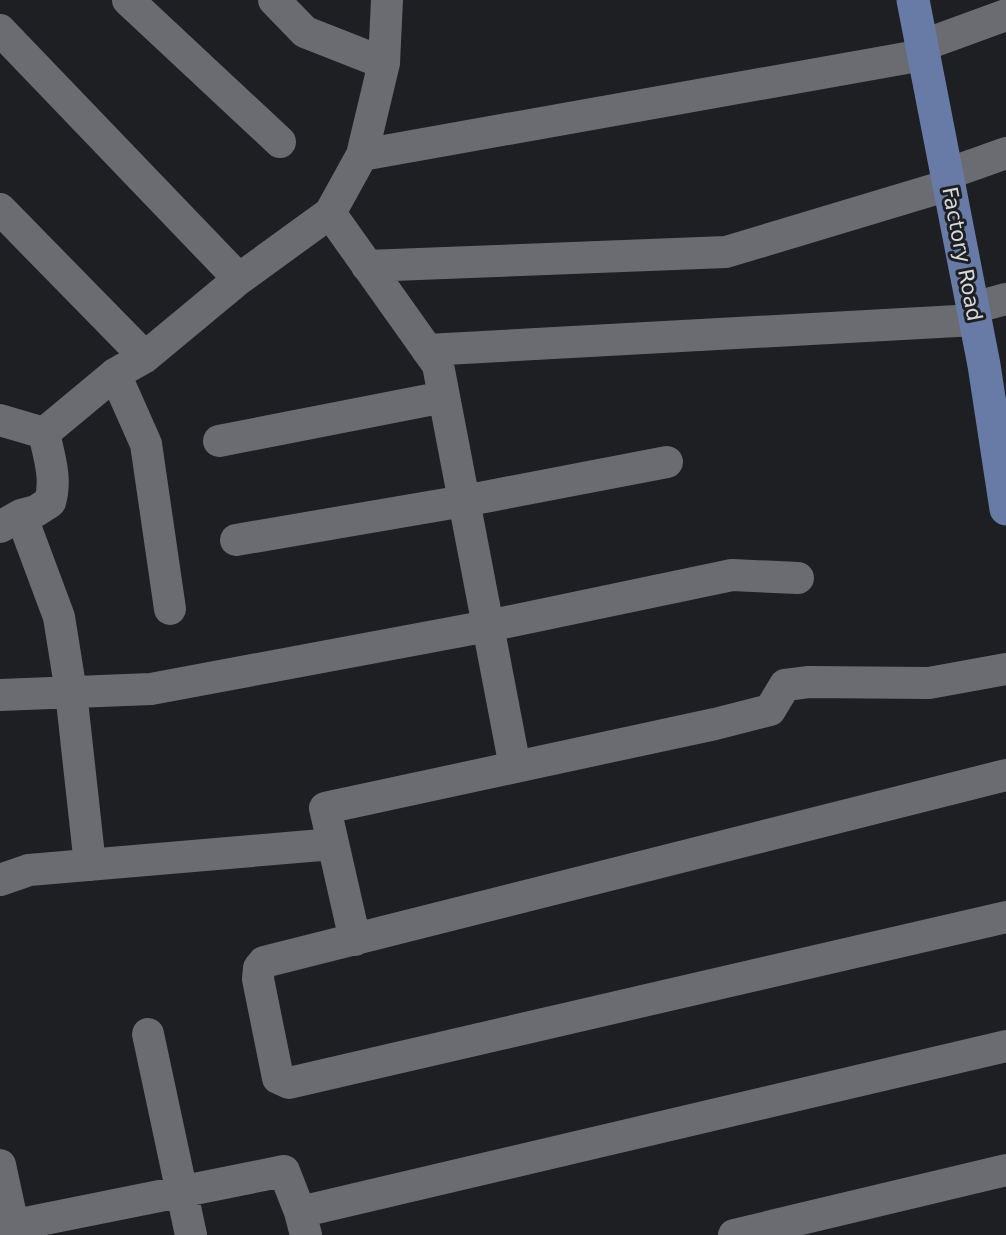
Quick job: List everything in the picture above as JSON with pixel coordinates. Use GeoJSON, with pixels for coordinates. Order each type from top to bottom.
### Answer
{"type":"FeatureCollection","features":[{"type":"Feature","properties":{"kind":"main road","name":"Factory Road"},"geometry":{"type":"LineString","coordinates":[[913,0],[974,314],[999,418],[1006,509]]}},
{"type":"Feature","properties":{"kind":"street"},"geometry":{"type":"LineString","coordinates":[[128,0],[280,142]]}},
{"type":"Feature","properties":{"kind":"street"},"geometry":{"type":"LineString","coordinates":[[274,0],[305,32],[384,63]]}},
{"type":"Feature","properties":{"kind":"street"},"geometry":{"type":"LineString","coordinates":[[44,433],[116,374],[144,357],[239,279],[330,213],[362,155],[384,63],[387,0]]}},
{"type":"Feature","properties":{"kind":"street"},"geometry":{"type":"LineString","coordinates":[[362,155],[922,50],[1006,15]]}},
{"type":"Feature","properties":{"kind":"street"},"geometry":{"type":"LineString","coordinates":[[0,30],[239,279]]}},
{"type":"Feature","properties":{"kind":"street"},"geometry":{"type":"LineString","coordinates":[[367,266],[726,252],[948,179],[1006,153]]}},
{"type":"Feature","properties":{"kind":"street"},"geometry":{"type":"LineString","coordinates":[[0,208],[144,357]]}},
{"type":"Feature","properties":{"kind":"street"},"geometry":{"type":"LineString","coordinates":[[330,213],[438,365],[516,767]]}},
{"type":"Feature","properties":{"kind":"street"},"geometry":{"type":"LineString","coordinates":[[427,350],[974,314],[1006,298]]}},
{"type":"Feature","properties":{"kind":"street"},"geometry":{"type":"LineString","coordinates":[[116,374],[146,444],[170,609]]}},
{"type":"Feature","properties":{"kind":"street"},"geometry":{"type":"LineString","coordinates":[[219,441],[444,397]]}},
{"type":"Feature","properties":{"kind":"street"},"geometry":{"type":"LineString","coordinates":[[0,420],[44,433]]}},
{"type":"Feature","properties":{"kind":"street"},"geometry":{"type":"LineString","coordinates":[[44,433],[53,476],[50,502],[36,511],[10,521],[60,617],[71,692],[90,865]]}},
{"type":"Feature","properties":{"kind":"street"},"geometry":{"type":"LineString","coordinates":[[236,540],[464,501],[667,462]]}},
{"type":"Feature","properties":{"kind":"street"},"geometry":{"type":"LineString","coordinates":[[0,695],[152,689],[488,626],[732,575],[798,578]]}},
{"type":"Feature","properties":{"kind":"street"},"geometry":{"type":"LineString","coordinates":[[355,940],[324,808],[715,724],[770,710],[785,685],[808,682],[929,683],[1006,669]]}},
{"type":"Feature","properties":{"kind":"street"},"geometry":{"type":"LineString","coordinates":[[1006,775],[264,962],[259,968],[258,979],[278,1078],[290,1083],[1006,917]]}},
{"type":"Feature","properties":{"kind":"street"},"geometry":{"type":"LineString","coordinates":[[0,880],[28,870],[333,844]]}},
{"type":"Feature","properties":{"kind":"street"},"geometry":{"type":"LineString","coordinates":[[148,1034],[190,1235]]}},
{"type":"Feature","properties":{"kind":"street"},"geometry":{"type":"LineString","coordinates":[[0,1165],[6,1226],[78,1224],[181,1192],[284,1171],[303,1223],[1006,1046]]}},
{"type":"Feature","properties":{"kind":"street"},"geometry":{"type":"LineString","coordinates":[[734,1235],[1006,1170]]}}]}
